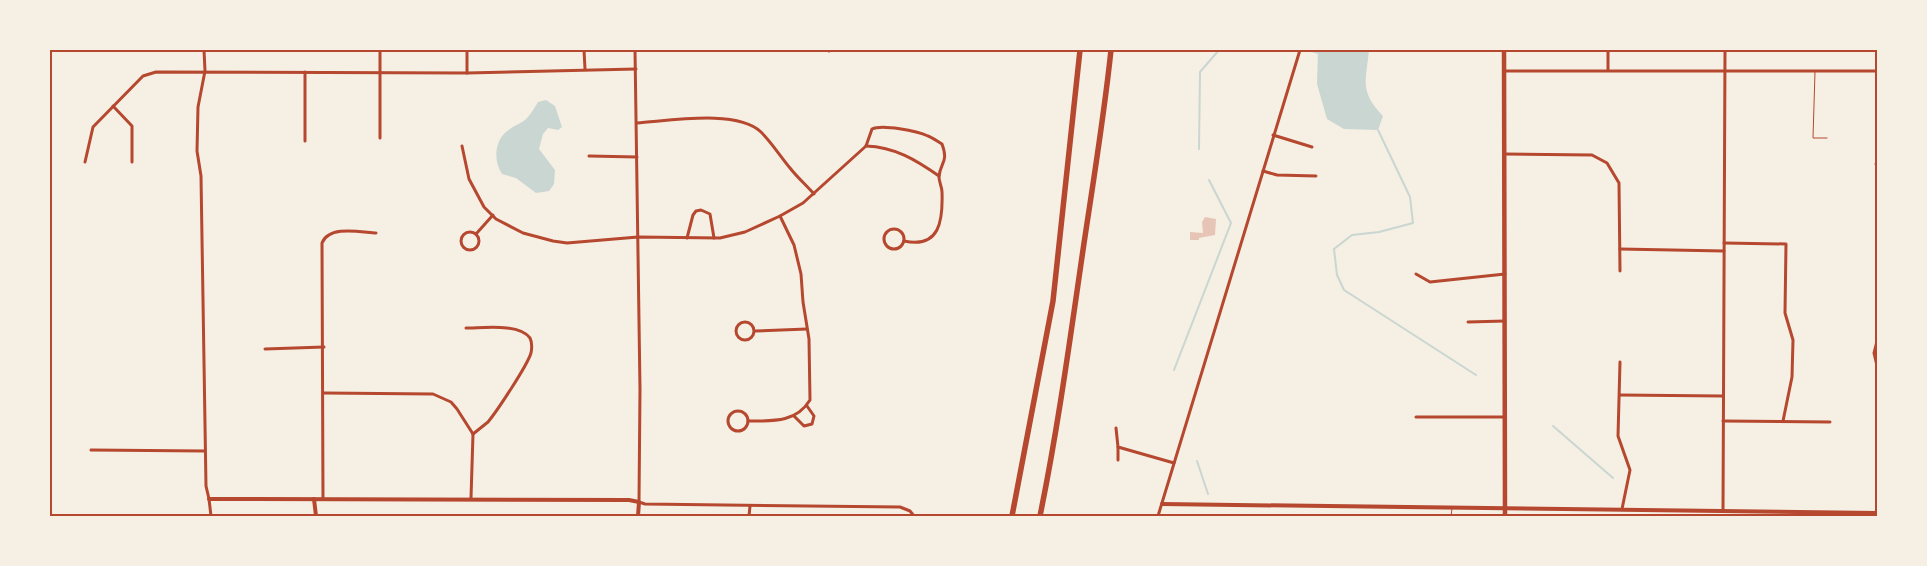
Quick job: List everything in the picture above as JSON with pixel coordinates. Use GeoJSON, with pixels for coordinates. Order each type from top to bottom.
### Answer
{"type":"FeatureCollection","features":[{"type":"Feature","properties":{"kind":"highway"},"geometry":{"type":"LineString","coordinates":[[1012,516],[1053,301],[1080,50]]}},
{"type":"Feature","properties":{"kind":"highway"},"geometry":{"type":"LineString","coordinates":[[1040,516],[1052,457],[1078,290],[1111,50]]}},
{"type":"Feature","properties":{"kind":"main road"},"geometry":{"type":"LineString","coordinates":[[1504,50],[1505,516]]}},
{"type":"Feature","properties":{"kind":"street"},"geometry":{"type":"LineString","coordinates":[[204,50],[205,71],[199,101],[197,151],[201,176],[205,451],[206,486],[210,516]]}},
{"type":"Feature","properties":{"kind":"street"},"geometry":{"type":"LineString","coordinates":[[380,50],[380,138]]}},
{"type":"Feature","properties":{"kind":"street"},"geometry":{"type":"LineString","coordinates":[[467,73],[468,50]]}},
{"type":"Feature","properties":{"kind":"street"},"geometry":{"type":"LineString","coordinates":[[584,50],[585,70]]}},
{"type":"Feature","properties":{"kind":"street"},"geometry":{"type":"LineString","coordinates":[[636,50],[638,516]]}},
{"type":"Feature","properties":{"kind":"street"},"geometry":{"type":"LineString","coordinates":[[1158,516],[1300,50]]}},
{"type":"Feature","properties":{"kind":"street"},"geometry":{"type":"LineString","coordinates":[[1608,50],[1608,70]]}},
{"type":"Feature","properties":{"kind":"street"},"geometry":{"type":"LineString","coordinates":[[1723,510],[1725,50]]}},
{"type":"Feature","properties":{"kind":"street"},"geometry":{"type":"LineString","coordinates":[[85,162],[93,127],[143,76],[149,74],[205,71],[467,73],[636,69]]}},
{"type":"Feature","properties":{"kind":"street"},"geometry":{"type":"LineString","coordinates":[[1504,71],[1877,71]]}},
{"type":"Feature","properties":{"kind":"street"},"geometry":{"type":"LineString","coordinates":[[305,72],[305,141]]}},
{"type":"Feature","properties":{"kind":"street"},"geometry":{"type":"LineString","coordinates":[[114,106],[132,126],[132,162]]}},
{"type":"Feature","properties":{"kind":"street"},"geometry":{"type":"LineString","coordinates":[[636,123],[720,118],[750,124],[760,131],[814,194]]}},
{"type":"Feature","properties":{"kind":"street"},"geometry":{"type":"LineString","coordinates":[[462,146],[468,179],[484,207],[492,215],[523,233],[567,243],[638,237],[714,238],[734,236],[780,216],[803,203],[866,146],[872,128],[880,126],[927,135],[942,144],[945,152],[945,162],[939,176],[942,201],[938,230],[925,242],[913,243],[904,241]]}},
{"type":"Feature","properties":{"kind":"street"},"geometry":{"type":"LineString","coordinates":[[1273,135],[1312,147]]}},
{"type":"Feature","properties":{"kind":"street"},"geometry":{"type":"LineString","coordinates":[[866,146],[884,146],[939,176]]}},
{"type":"Feature","properties":{"kind":"street"},"geometry":{"type":"LineString","coordinates":[[1504,154],[1592,155],[1607,163],[1619,183],[1620,271]]}},
{"type":"Feature","properties":{"kind":"street"},"geometry":{"type":"LineString","coordinates":[[589,156],[637,157]]}},
{"type":"Feature","properties":{"kind":"street"},"geometry":{"type":"LineString","coordinates":[[1262,171],[1277,175],[1316,176]]}},
{"type":"Feature","properties":{"kind":"street"},"geometry":{"type":"LineString","coordinates":[[687,238],[693,215],[702,210],[710,214],[714,238]]}},
{"type":"Feature","properties":{"kind":"street"},"geometry":{"type":"LineString","coordinates":[[476,234],[492,215]]}},
{"type":"Feature","properties":{"kind":"street"},"geometry":{"type":"LineString","coordinates":[[748,421],[781,421],[801,411],[810,400],[808,329],[798,258],[780,216]]}},
{"type":"Feature","properties":{"kind":"street"},"geometry":{"type":"LineString","coordinates":[[897,230],[902,233],[904,241],[901,247],[892,249],[885,243],[885,237],[888,232],[897,230]]}},
{"type":"Feature","properties":{"kind":"street"},"geometry":{"type":"LineString","coordinates":[[323,499],[324,348],[322,243],[326,236],[333,232],[376,233]]}},
{"type":"Feature","properties":{"kind":"street"},"geometry":{"type":"LineString","coordinates":[[467,233],[476,234],[477,245],[473,249],[467,249],[462,242],[463,237],[467,233]]}},
{"type":"Feature","properties":{"kind":"street"},"geometry":{"type":"LineString","coordinates":[[1724,242],[1786,244],[1785,313],[1793,340],[1792,377],[1783,421]]}},
{"type":"Feature","properties":{"kind":"street"},"geometry":{"type":"LineString","coordinates":[[1620,249],[1724,251]]}},
{"type":"Feature","properties":{"kind":"street"},"geometry":{"type":"LineString","coordinates":[[1416,274],[1430,282],[1504,274]]}},
{"type":"Feature","properties":{"kind":"street"},"geometry":{"type":"LineString","coordinates":[[1468,322],[1505,321]]}},
{"type":"Feature","properties":{"kind":"street"},"geometry":{"type":"LineString","coordinates":[[747,322],[752,325],[755,331],[750,339],[744,340],[738,337],[736,331],[741,323],[747,322]]}},
{"type":"Feature","properties":{"kind":"street"},"geometry":{"type":"LineString","coordinates":[[466,328],[512,329],[520,331],[530,338],[532,344],[531,352],[522,369],[488,421],[473,434]]}},
{"type":"Feature","properties":{"kind":"street"},"geometry":{"type":"LineString","coordinates":[[755,331],[808,329]]}},
{"type":"Feature","properties":{"kind":"street"},"geometry":{"type":"LineString","coordinates":[[1877,341],[1874,354],[1877,366]]}},
{"type":"Feature","properties":{"kind":"street"},"geometry":{"type":"LineString","coordinates":[[265,349],[324,348]]}},
{"type":"Feature","properties":{"kind":"street"},"geometry":{"type":"LineString","coordinates":[[1620,362],[1618,436],[1630,470],[1622,509]]}},
{"type":"Feature","properties":{"kind":"street"},"geometry":{"type":"LineString","coordinates":[[324,393],[433,394],[451,402],[458,408],[473,434],[471,498]]}},
{"type":"Feature","properties":{"kind":"street"},"geometry":{"type":"LineString","coordinates":[[1620,395],[1722,396]]}},
{"type":"Feature","properties":{"kind":"street"},"geometry":{"type":"LineString","coordinates":[[794,416],[804,426],[812,424],[814,416],[807,406]]}},
{"type":"Feature","properties":{"kind":"street"},"geometry":{"type":"LineString","coordinates":[[738,410],[744,412],[748,421],[746,427],[738,431],[729,427],[727,421],[729,415],[738,410]]}},
{"type":"Feature","properties":{"kind":"street"},"geometry":{"type":"LineString","coordinates":[[1416,417],[1505,417]]}},
{"type":"Feature","properties":{"kind":"street"},"geometry":{"type":"LineString","coordinates":[[1723,421],[1830,422]]}},
{"type":"Feature","properties":{"kind":"street"},"geometry":{"type":"LineString","coordinates":[[1116,428],[1118,460]]}},
{"type":"Feature","properties":{"kind":"street"},"geometry":{"type":"LineString","coordinates":[[1118,447],[1174,463]]}},
{"type":"Feature","properties":{"kind":"street"},"geometry":{"type":"LineString","coordinates":[[91,450],[205,451]]}},
{"type":"Feature","properties":{"kind":"street"},"geometry":{"type":"LineString","coordinates":[[209,499],[471,498],[629,500],[645,504],[900,507],[906,508],[913,515]]}},
{"type":"Feature","properties":{"kind":"street"},"geometry":{"type":"LineString","coordinates":[[314,499],[316,516]]}},
{"type":"Feature","properties":{"kind":"street"},"geometry":{"type":"LineString","coordinates":[[1162,504],[1877,513]]}},
{"type":"Feature","properties":{"kind":"street"},"geometry":{"type":"LineString","coordinates":[[749,516],[750,506]]}},
{"type":"Feature","properties":{"kind":"lane"},"geometry":{"type":"LineString","coordinates":[[1815,71],[1814,138],[1827,138]]}},
{"type":"Feature","properties":{"kind":"lane"},"geometry":{"type":"LineString","coordinates":[[1451,516],[1452,508]]}},
{"type":"Feature","properties":{"kind":"shaded area"},"geometry":{"type":"Polygon","coordinates":[[[1318,50],[1369,50],[1366,85],[1370,100],[1383,116],[1378,130],[1344,129],[1327,119],[1317,84],[1318,50]]]}},
{"type":"Feature","properties":{"kind":"shaded area"},"geometry":{"type":"Polygon","coordinates":[[[546,100],[555,106],[562,127],[558,130],[548,128],[543,134],[539,149],[555,170],[554,184],[549,191],[536,193],[516,178],[502,174],[496,156],[498,144],[505,133],[525,120],[538,102],[546,100]]]}},
{"type":"Feature","properties":{"kind":"building"},"geometry":{"type":"Polygon","coordinates":[[[1205,217],[1216,219],[1215,235],[1199,238],[1199,240],[1190,240],[1190,232],[1203,233],[1202,222],[1205,217]]]}},
{"type":"Feature","properties":{"kind":"waterway"},"geometry":{"type":"LineString","coordinates":[[1199,149],[1200,72],[1219,50]]}},
{"type":"Feature","properties":{"kind":"waterway"},"geometry":{"type":"LineString","coordinates":[[1309,50],[1318,53]]}},
{"type":"Feature","properties":{"kind":"waterway"},"geometry":{"type":"LineString","coordinates":[[1378,130],[1410,197],[1413,223],[1379,232],[1352,235],[1334,249],[1337,275],[1344,290],[1476,375]]}},
{"type":"Feature","properties":{"kind":"waterway"},"geometry":{"type":"LineString","coordinates":[[1174,370],[1231,223],[1209,180]]}},
{"type":"Feature","properties":{"kind":"waterway"},"geometry":{"type":"LineString","coordinates":[[1553,426],[1613,478]]}},
{"type":"Feature","properties":{"kind":"waterway"},"geometry":{"type":"LineString","coordinates":[[1197,461],[1208,494]]}}]}
